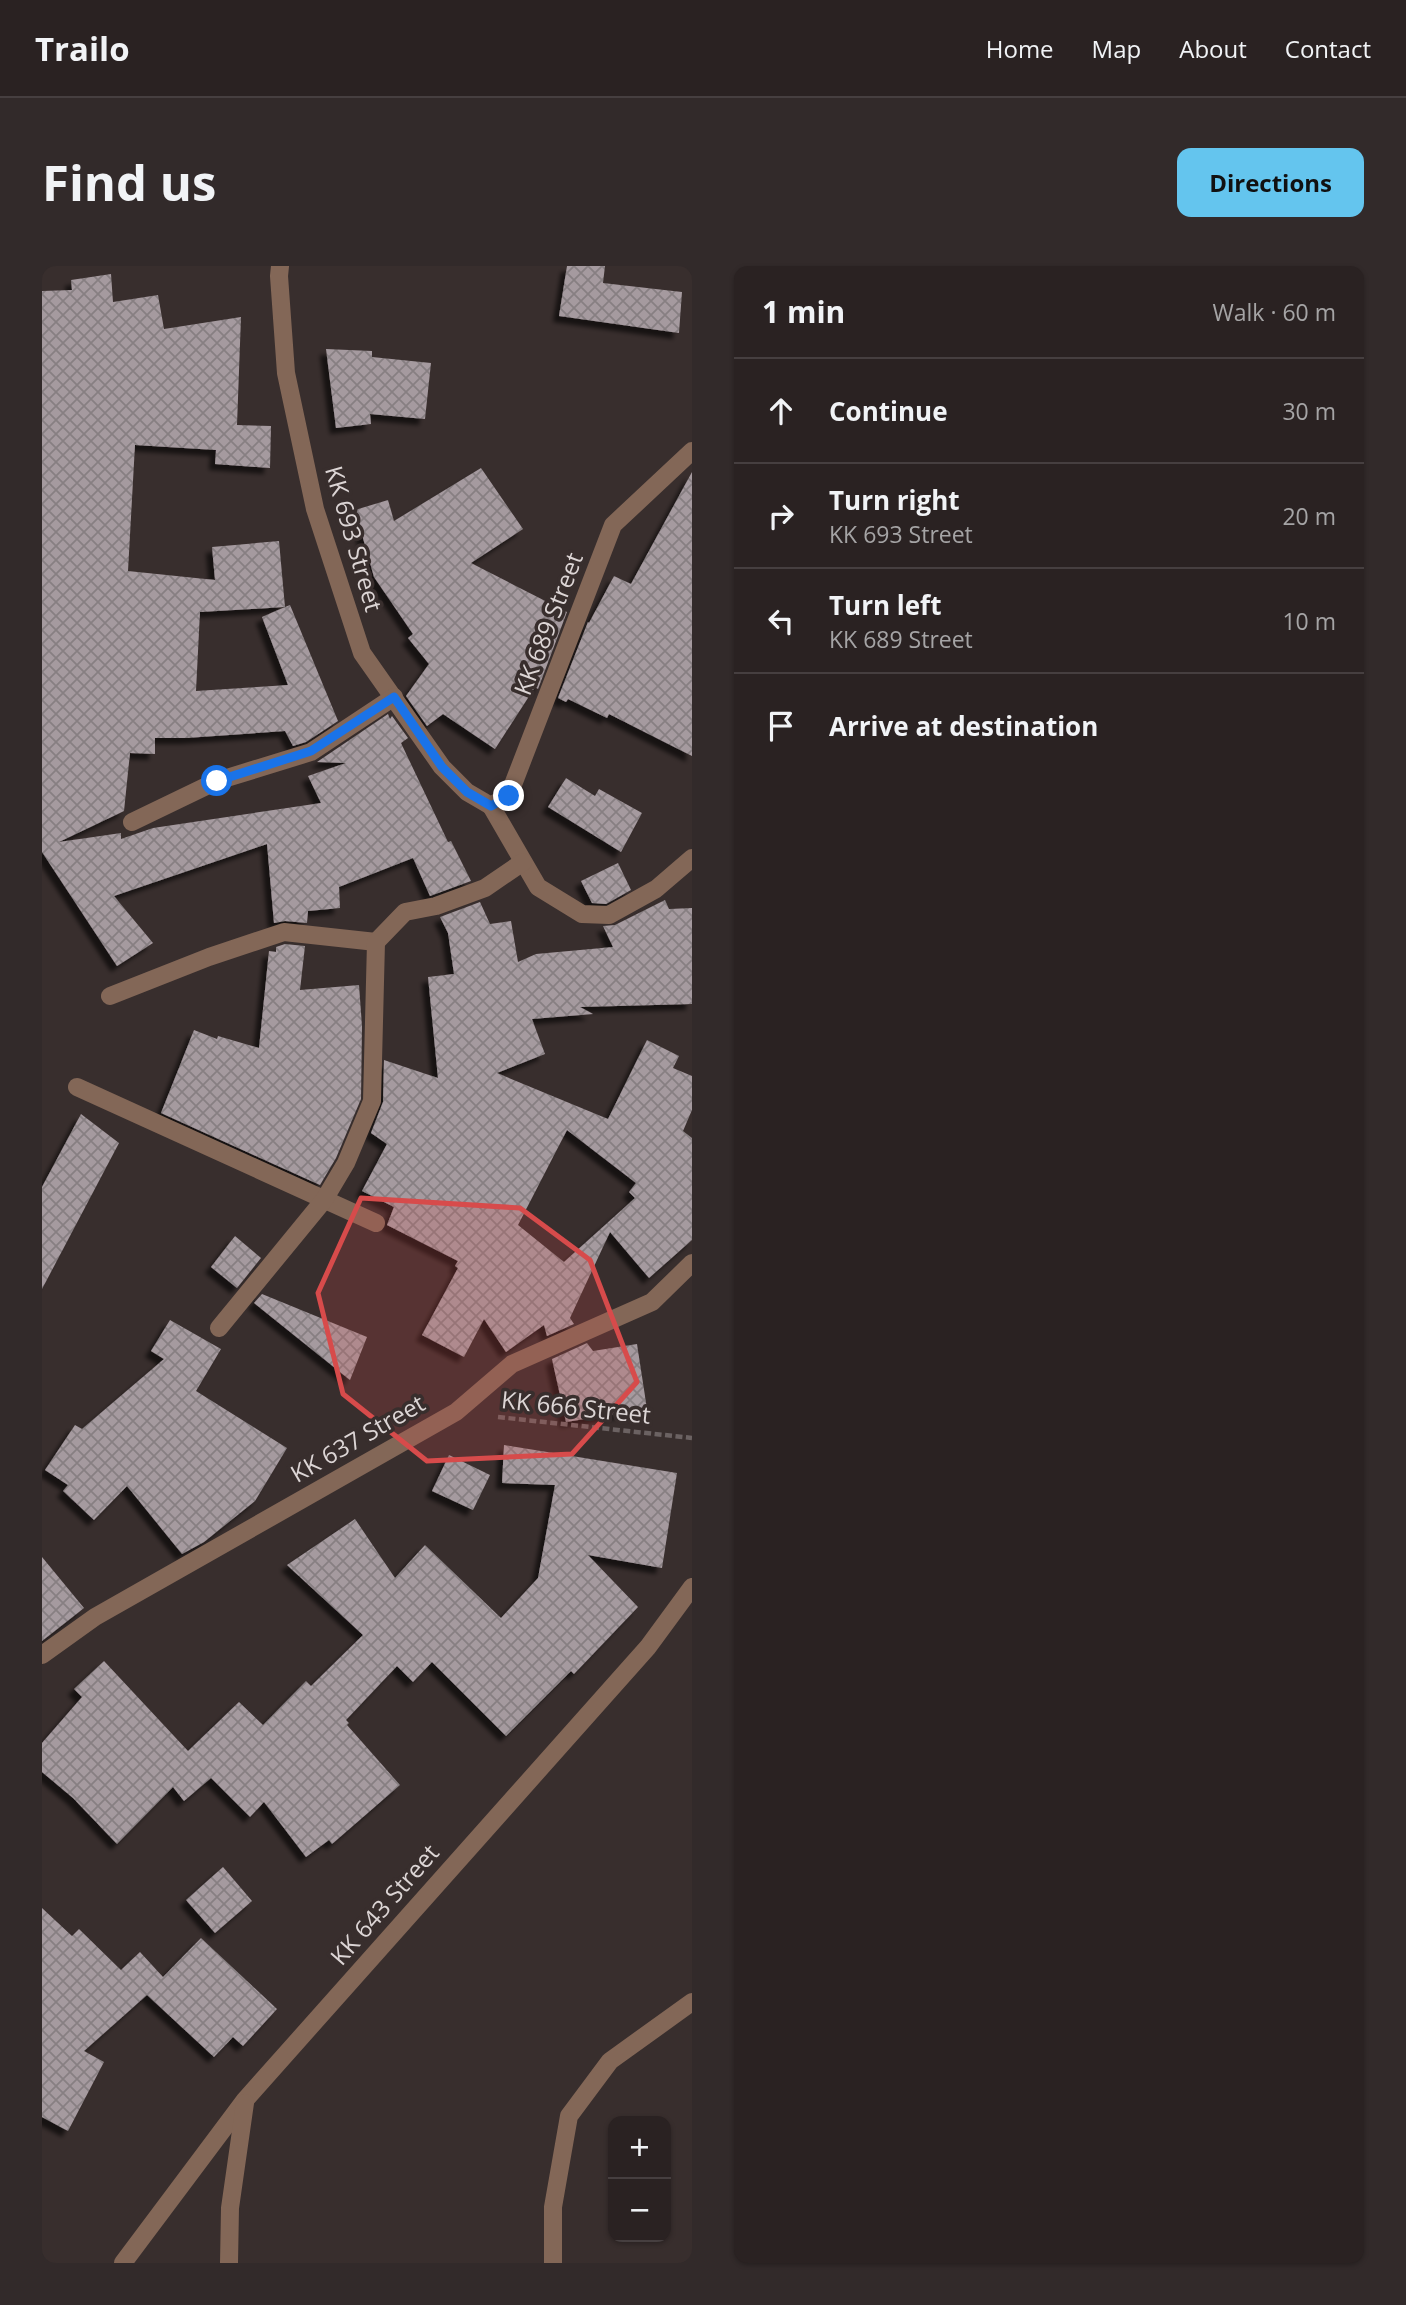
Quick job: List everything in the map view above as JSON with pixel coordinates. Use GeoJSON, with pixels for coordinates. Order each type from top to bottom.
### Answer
{"type":"FeatureCollection","features":[{"type":"Feature","properties":{"kind":"street","name":"KK 693 Street"},"geometry":{"type":"LineString","coordinates":[[280,266],[286,373],[316,509],[362,653],[442,767],[467,792],[491,806]]}},
{"type":"Feature","properties":{"kind":"street","name":"KK 689 Street"},"geometry":{"type":"LineString","coordinates":[[491,806],[509,796],[613,525],[692,451]]}},
{"type":"Feature","properties":{"kind":"street"},"geometry":{"type":"LineString","coordinates":[[132,822],[217,781],[311,751],[394,697]]}},
{"type":"Feature","properties":{"kind":"street"},"geometry":{"type":"LineString","coordinates":[[491,806],[538,887],[582,914],[609,915],[656,889],[692,858]]}},
{"type":"Feature","properties":{"kind":"street"},"geometry":{"type":"LineString","coordinates":[[219,1328],[324,1200],[346,1163],[372,1101],[376,942],[405,912],[436,906],[485,888],[523,862]]}},
{"type":"Feature","properties":{"kind":"street"},"geometry":{"type":"LineString","coordinates":[[110,996],[209,957],[284,932],[376,942]]}},
{"type":"Feature","properties":{"kind":"street"},"geometry":{"type":"LineString","coordinates":[[77,1087],[376,1223]]}},
{"type":"Feature","properties":{"kind":"street","name":"KK 637 Street"},"geometry":{"type":"LineString","coordinates":[[42,1655],[95,1617],[456,1412],[512,1364],[652,1302],[692,1263]]}},
{"type":"Feature","properties":{"kind":"street","name":"KK 643 Street"},"geometry":{"type":"LineString","coordinates":[[123,2263],[246,2100],[648,1647],[692,1587]]}},
{"type":"Feature","properties":{"kind":"street"},"geometry":{"type":"LineString","coordinates":[[553,2263],[553,2207],[569,2116],[610,2061],[692,2003]]}},
{"type":"Feature","properties":{"kind":"street"},"geometry":{"type":"LineString","coordinates":[[229,2263],[230,2208],[246,2100]]}},
{"type":"Feature","properties":{"kind":"path","name":"KK 666 Street"},"geometry":{"type":"LineString","coordinates":[[456,1412],[692,1438]]}},
{"type":"Feature","properties":{"kind":"highlighted area"},"geometry":{"type":"Polygon","coordinates":[[[361,1198],[520,1208],[590,1260],[637,1382],[572,1454],[427,1461],[343,1394],[318,1293],[361,1198]]]}},
{"type":"Feature","properties":{"kind":"building"},"geometry":{"type":"Polygon","coordinates":[[[567,266],[605,266],[603,283],[682,292],[679,333],[559,316],[567,266]]]}},
{"type":"Feature","properties":{"kind":"building"},"geometry":{"type":"Polygon","coordinates":[[[111,274],[113,302],[158,295],[164,329],[241,317],[237,425],[271,426],[270,468],[215,464],[216,450],[135,445],[128,571],[215,580],[212,547],[279,541],[285,607],[290,605],[338,721],[306,742],[293,746],[285,731],[155,738],[155,754],[130,753],[124,811],[59,842],[121,833],[121,839],[153,828],[321,803],[308,776],[346,763],[317,762],[388,714],[408,738],[401,743],[448,842],[451,841],[471,881],[430,896],[413,858],[339,887],[340,908],[308,911],[307,923],[274,923],[267,844],[114,896],[153,943],[117,966],[42,852],[42,291],[72,290],[71,280],[111,274]],[[285,607],[200,612],[196,691],[288,685],[262,617],[285,607]]]}},
{"type":"Feature","properties":{"kind":"building"},"geometry":{"type":"Polygon","coordinates":[[[326,349],[372,351],[372,357],[431,363],[425,419],[370,414],[371,424],[336,428],[326,349]]]}},
{"type":"Feature","properties":{"kind":"building"},"geometry":{"type":"Polygon","coordinates":[[[481,468],[523,529],[471,563],[567,612],[538,689],[535,687],[495,749],[443,714],[427,726],[406,696],[429,664],[408,638],[413,634],[374,577],[355,510],[388,500],[394,521],[481,468]]]}},
{"type":"Feature","properties":{"kind":"building"},"geometry":{"type":"Polygon","coordinates":[[[692,472],[692,756],[609,714],[607,718],[568,699],[566,702],[558,698],[588,622],[614,576],[631,584],[692,472]]]}},
{"type":"Feature","properties":{"kind":"building"},"geometry":{"type":"Polygon","coordinates":[[[566,778],[595,796],[599,789],[642,813],[621,852],[548,807],[566,778]]]}},
{"type":"Feature","properties":{"kind":"building"},"geometry":{"type":"Polygon","coordinates":[[[618,863],[631,890],[606,904],[592,903],[581,881],[618,863]]]}},
{"type":"Feature","properties":{"kind":"building"},"geometry":{"type":"Polygon","coordinates":[[[665,900],[669,909],[692,908],[692,1004],[580,1007],[593,1014],[532,1019],[545,1054],[497,1073],[608,1119],[647,1040],[679,1056],[673,1068],[692,1076],[692,1110],[683,1131],[692,1138],[692,1240],[649,1278],[610,1232],[570,1318],[574,1324],[547,1336],[544,1325],[506,1352],[484,1319],[464,1357],[422,1335],[458,1268],[455,1266],[458,1261],[387,1225],[394,1207],[362,1191],[387,1144],[371,1133],[383,1102],[384,1060],[438,1078],[428,977],[454,974],[448,933],[440,917],[480,902],[490,924],[511,921],[518,962],[536,954],[613,947],[603,926],[615,925],[665,900]],[[567,1130],[518,1225],[564,1262],[635,1198],[629,1192],[636,1183],[567,1130]]]}},
{"type":"Feature","properties":{"kind":"building"},"geometry":{"type":"Polygon","coordinates":[[[285,944],[305,946],[300,990],[359,985],[362,1026],[361,1099],[336,1158],[320,1185],[161,1113],[194,1030],[217,1039],[218,1036],[259,1048],[269,951],[276,952],[276,947],[285,944]]]}},
{"type":"Feature","properties":{"kind":"building"},"geometry":{"type":"Polygon","coordinates":[[[81,1114],[119,1143],[42,1289],[42,1187],[81,1114]]]}},
{"type":"Feature","properties":{"kind":"building"},"geometry":{"type":"Polygon","coordinates":[[[235,1236],[261,1258],[237,1288],[211,1267],[235,1236]]]}},
{"type":"Feature","properties":{"kind":"building"},"geometry":{"type":"Polygon","coordinates":[[[262,1294],[367,1337],[350,1380],[254,1303],[262,1294]]]}},
{"type":"Feature","properties":{"kind":"building"},"geometry":{"type":"Polygon","coordinates":[[[170,1320],[221,1349],[196,1391],[287,1448],[255,1501],[204,1542],[182,1554],[127,1486],[94,1520],[63,1491],[68,1485],[45,1470],[75,1425],[82,1429],[164,1359],[151,1351],[170,1320]]]}},
{"type":"Feature","properties":{"kind":"building"},"geometry":{"type":"Polygon","coordinates":[[[587,1343],[593,1351],[637,1344],[647,1409],[566,1422],[552,1359],[587,1343]]]}},
{"type":"Feature","properties":{"kind":"building"},"geometry":{"type":"Polygon","coordinates":[[[504,1445],[677,1473],[662,1568],[588,1555],[638,1607],[574,1674],[571,1671],[506,1736],[432,1662],[413,1682],[397,1666],[346,1720],[349,1723],[347,1725],[400,1785],[332,1844],[329,1840],[306,1857],[264,1802],[250,1817],[211,1778],[184,1801],[173,1787],[117,1844],[73,1798],[42,1772],[42,1743],[82,1697],[74,1689],[104,1661],[188,1751],[239,1702],[263,1725],[306,1681],[311,1686],[363,1635],[287,1565],[355,1519],[395,1578],[425,1545],[501,1618],[538,1578],[555,1485],[502,1483],[504,1445]]]}},
{"type":"Feature","properties":{"kind":"building"},"geometry":{"type":"Polygon","coordinates":[[[449,1455],[490,1475],[473,1510],[432,1491],[449,1455]]]}},
{"type":"Feature","properties":{"kind":"building"},"geometry":{"type":"Polygon","coordinates":[[[42,1557],[84,1608],[42,1641],[42,1557]]]}},
{"type":"Feature","properties":{"kind":"building"},"geometry":{"type":"Polygon","coordinates":[[[223,1867],[252,1901],[215,1933],[186,1900],[223,1867]]]}},
{"type":"Feature","properties":{"kind":"building"},"geometry":{"type":"Polygon","coordinates":[[[42,1908],[72,1936],[79,1929],[121,1970],[140,1952],[163,1977],[201,1938],[277,2009],[243,2046],[233,2037],[214,2057],[147,1995],[84,2051],[104,2062],[68,2131],[42,2117],[42,1908]]]}},
{"type":"Feature","properties":{"kind":"route"},"geometry":{"type":"LineString","coordinates":[[217,781],[311,751],[394,697],[442,767],[467,792],[491,806],[509,796]]}}]}
